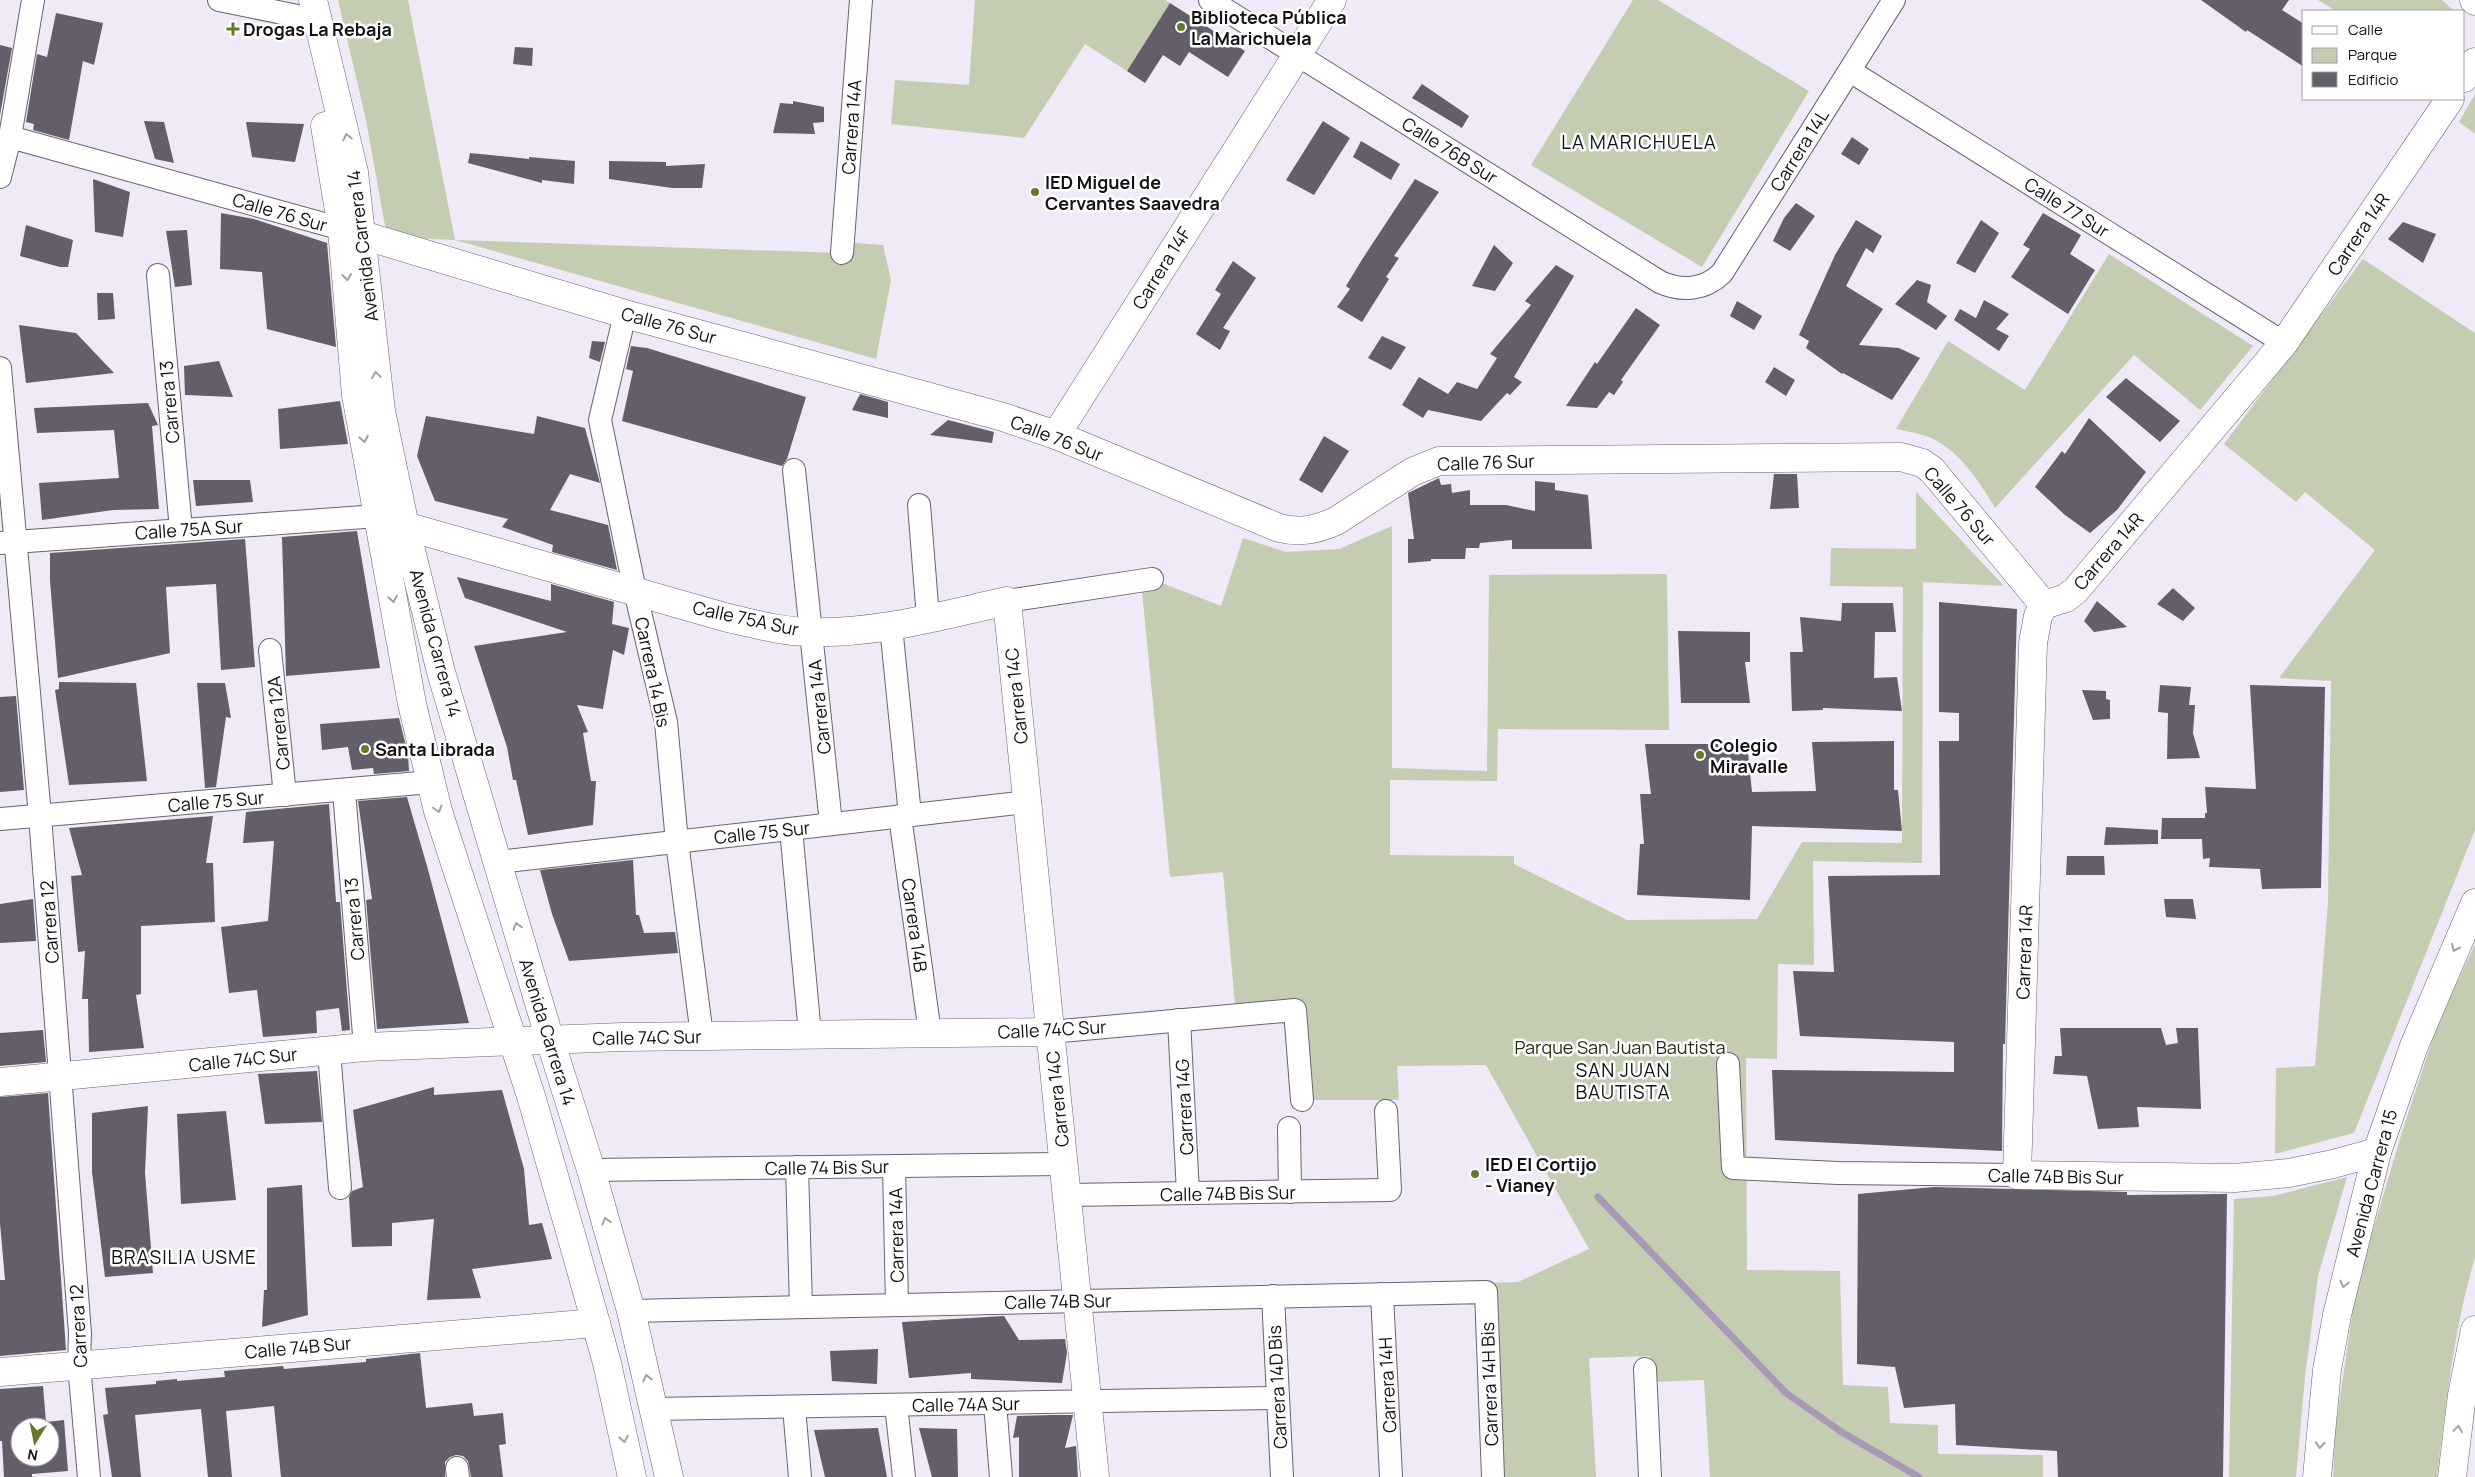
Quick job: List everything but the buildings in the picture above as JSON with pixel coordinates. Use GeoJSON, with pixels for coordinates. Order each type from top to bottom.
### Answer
{"type":"FeatureCollection","features":[{"type":"Feature","properties":{"kind":"main road","name":"Carrera 14F"},"geometry":{"type":"LineString","coordinates":[[1056,435],[1332,0]]}},
{"type":"Feature","properties":{"kind":"main road","name":"Avenida Carrera 14"},"geometry":{"type":"LineString","coordinates":[[307,9],[354,172],[352,233],[356,395],[412,704],[431,782],[572,1235],[620,1415],[632,1477]]}},
{"type":"Feature","properties":{"kind":"main road"},"geometry":{"type":"LineString","coordinates":[[2465,77],[2475,62]]}},
{"type":"Feature","properties":{"kind":"main road","name":"Carrera 14R"},"geometry":{"type":"LineString","coordinates":[[2018,1175],[2033,643],[2038,616],[2044,605],[2066,598],[2076,590],[2284,343],[2449,100]]}},
{"type":"Feature","properties":{"kind":"main road","name":"Avenida Carrera 14"},"geometry":{"type":"LineString","coordinates":[[352,233],[381,411],[405,526],[442,672],[550,1040],[591,1170],[631,1311],[669,1477]]}},
{"type":"Feature","properties":{"kind":"main road","name":"Calle 76 Sur"},"geometry":{"type":"LineString","coordinates":[[352,233],[625,314],[1004,417],[1056,435],[1279,528],[1296,531],[1323,527],[1336,521],[1412,472],[1439,461],[1901,457],[1922,463],[1932,470],[2044,605]]}},
{"type":"Feature","properties":{"kind":"main road","name":"Calle 75A Sur"},"geometry":{"type":"LineString","coordinates":[[405,526],[728,618],[779,629],[811,632],[891,626],[1007,601]]}},
{"type":"Feature","properties":{"kind":"main road","name":"Carrera 14C"},"geometry":{"type":"LineString","coordinates":[[1007,601],[1095,1477]]}},
{"type":"Feature","properties":{"kind":"main road","name":"Avenida Carrera 15"},"geometry":{"type":"LineString","coordinates":[[2317,1477],[2327,1370],[2339,1306],[2377,1152],[2414,1046],[2475,903]]}},
{"type":"Feature","properties":{"kind":"main road","name":"Calle 74C Sur"},"geometry":{"type":"LineString","coordinates":[[0,1082],[365,1047],[702,1036],[1050,1032]]}},
{"type":"Feature","properties":{"kind":"main road","name":"Calle 74B Bis Sur"},"geometry":{"type":"LineString","coordinates":[[2018,1175],[2235,1178],[2289,1173],[2377,1152]]}},
{"type":"Feature","properties":{"kind":"main road","name":"Calle 74B Sur"},"geometry":{"type":"LineString","coordinates":[[0,1372],[596,1323]]}},
{"type":"Feature","properties":{"kind":"main road"},"geometry":{"type":"LineString","coordinates":[[2452,1477],[2462,1395],[2475,1330]]}},
{"type":"Feature","properties":{"kind":"street"},"geometry":{"type":"LineString","coordinates":[[0,177],[10,136],[33,0]]}},
{"type":"Feature","properties":{"kind":"street"},"geometry":{"type":"LineString","coordinates":[[219,0],[307,9]]}},
{"type":"Feature","properties":{"kind":"street","name":"Carrera 14A"},"geometry":{"type":"LineString","coordinates":[[842,253],[861,0]]}},
{"type":"Feature","properties":{"kind":"street","name":"Calle 76B Sur"},"geometry":{"type":"LineString","coordinates":[[1210,0],[1660,282],[1676,288],[1694,288]]}},
{"type":"Feature","properties":{"kind":"street","name":"Carrera 14L"},"geometry":{"type":"LineString","coordinates":[[1694,288],[1710,282],[1722,273],[1894,0]]}},
{"type":"Feature","properties":{"kind":"street","name":"Calle 77 Sur"},"geometry":{"type":"LineString","coordinates":[[1850,71],[2284,343]]}},
{"type":"Feature","properties":{"kind":"street","name":"Calle 76 Sur"},"geometry":{"type":"LineString","coordinates":[[10,136],[352,233]]}},
{"type":"Feature","properties":{"kind":"street","name":"Carrera 13"},"geometry":{"type":"LineString","coordinates":[[158,275],[181,530]]}},
{"type":"Feature","properties":{"kind":"street","name":"Carrera 14 Bis"},"geometry":{"type":"LineString","coordinates":[[625,314],[600,420],[635,591],[666,722],[676,842],[702,1036]]}},
{"type":"Feature","properties":{"kind":"street","name":"Carrera 12"},"geometry":{"type":"LineString","coordinates":[[0,368],[8,542],[40,816],[80,1333],[79,1365],[88,1477]]}},
{"type":"Feature","properties":{"kind":"street","name":"Carrera 14A"},"geometry":{"type":"LineString","coordinates":[[794,470],[831,824]]}},
{"type":"Feature","properties":{"kind":"street"},"geometry":{"type":"LineString","coordinates":[[919,505],[928,618]]}},
{"type":"Feature","properties":{"kind":"street","name":"Calle 75A Sur"},"geometry":{"type":"LineString","coordinates":[[8,542],[378,516]]}},
{"type":"Feature","properties":{"kind":"street","name":"Calle 75A Sur"},"geometry":{"type":"LineString","coordinates":[[1007,601],[1152,579]]}},
{"type":"Feature","properties":{"kind":"street","name":"Carrera 14B"},"geometry":{"type":"LineString","coordinates":[[891,626],[905,816],[930,1033]]}},
{"type":"Feature","properties":{"kind":"street","name":"Carrera 12A"},"geometry":{"type":"LineString","coordinates":[[270,650],[285,795]]}},
{"type":"Feature","properties":{"kind":"street","name":"Calle 75 Sur"},"geometry":{"type":"LineString","coordinates":[[0,819],[344,791],[431,782]]}},
{"type":"Feature","properties":{"kind":"street","name":"Carrera 13"},"geometry":{"type":"LineString","coordinates":[[344,791],[365,1047]]}},
{"type":"Feature","properties":{"kind":"street","name":"Calle 75 Sur"},"geometry":{"type":"LineString","coordinates":[[498,862],[1027,802]]}},
{"type":"Feature","properties":{"kind":"street"},"geometry":{"type":"LineString","coordinates":[[791,829],[810,1034]]}},
{"type":"Feature","properties":{"kind":"street","name":"Calle 74C Sur"},"geometry":{"type":"LineString","coordinates":[[1050,1032],[1295,1010],[1302,1100]]}},
{"type":"Feature","properties":{"kind":"street","name":"Carrera 14G"},"geometry":{"type":"LineString","coordinates":[[1180,1020],[1188,1193]]}},
{"type":"Feature","properties":{"kind":"street"},"geometry":{"type":"LineString","coordinates":[[328,1050],[340,1188]]}},
{"type":"Feature","properties":{"kind":"street","name":"Calle 74B Bis Sur"},"geometry":{"type":"LineString","coordinates":[[1728,1064],[1733,1168],[1838,1174],[2018,1175]]}},
{"type":"Feature","properties":{"kind":"street","name":"Calle 74B Bis Sur"},"geometry":{"type":"LineString","coordinates":[[1067,1195],[1390,1190],[1386,1111]]}},
{"type":"Feature","properties":{"kind":"street"},"geometry":{"type":"LineString","coordinates":[[1289,1128],[1290,1192]]}},
{"type":"Feature","properties":{"kind":"street","name":"Calle 74 Bis Sur"},"geometry":{"type":"LineString","coordinates":[[591,1170],[1064,1164]]}},
{"type":"Feature","properties":{"kind":"street","name":"Carrera 14A"},"geometry":{"type":"LineString","coordinates":[[894,1166],[897,1304]]}},
{"type":"Feature","properties":{"kind":"street"},"geometry":{"type":"LineString","coordinates":[[797,1168],[801,1307]]}},
{"type":"Feature","properties":{"kind":"street","name":"Calle 74B Sur"},"geometry":{"type":"LineString","coordinates":[[631,1311],[1486,1292]]}},
{"type":"Feature","properties":{"kind":"street","name":"Carrera 14H Bis"},"geometry":{"type":"LineString","coordinates":[[1486,1292],[1493,1477]]}},
{"type":"Feature","properties":{"kind":"street","name":"Carrera 14H"},"geometry":{"type":"LineString","coordinates":[[1382,1294],[1391,1477]]}},
{"type":"Feature","properties":{"kind":"street","name":"Carrera 14D Bis"},"geometry":{"type":"LineString","coordinates":[[1273,1296],[1282,1477]]}},
{"type":"Feature","properties":{"kind":"street"},"geometry":{"type":"LineString","coordinates":[[1645,1369],[1650,1477]]}},
{"type":"Feature","properties":{"kind":"street","name":"Calle 74A Sur"},"geometry":{"type":"LineString","coordinates":[[654,1410],[1278,1398]]}},
{"type":"Feature","properties":{"kind":"street"},"geometry":{"type":"LineString","coordinates":[[995,1403],[1001,1477]]}},
{"type":"Feature","properties":{"kind":"street"},"geometry":{"type":"LineString","coordinates":[[896,1405],[904,1477]]}},
{"type":"Feature","properties":{"kind":"street"},"geometry":{"type":"LineString","coordinates":[[794,1407],[800,1477]]}},
{"type":"Feature","properties":{"kind":"green space"},"geometry":{"type":"Polygon","coordinates":[[[338,0],[408,0],[455,240],[387,237],[366,120],[338,0]]]}},
{"type":"Feature","properties":{"kind":"green space"},"geometry":{"type":"Polygon","coordinates":[[[975,0],[1165,0],[1170,3],[1127,71],[1085,44],[1024,138],[891,124],[895,80],[969,85],[975,0]]]}},
{"type":"Feature","properties":{"kind":"green space"},"geometry":{"type":"Polygon","coordinates":[[[1633,0],[1658,0],[1809,91],[1702,267],[1531,165],[1633,0]]]}},
{"type":"Feature","properties":{"kind":"green space"},"geometry":{"type":"Polygon","coordinates":[[[2318,0],[2442,0],[2453,10],[2334,10],[2318,0]]]}},
{"type":"Feature","properties":{"kind":"green space"},"geometry":{"type":"Polygon","coordinates":[[[2475,94],[2475,134],[2459,122],[2475,94]]]}},
{"type":"Feature","properties":{"kind":"green space"},"geometry":{"type":"Polygon","coordinates":[[[455,240],[842,253],[843,242],[883,245],[891,280],[876,359],[455,240]]]}},
{"type":"Feature","properties":{"kind":"green space"},"geometry":{"type":"Polygon","coordinates":[[[2109,254],[2253,346],[2200,410],[2134,355],[1995,508],[1970,471],[1955,454],[1928,437],[1896,429],[1948,341],[2025,390],[2109,254]]]}},
{"type":"Feature","properties":{"kind":"green space"},"geometry":{"type":"Polygon","coordinates":[[[2363,259],[2475,333],[2475,830],[2354,1133],[2275,1154],[2276,1068],[2315,1066],[2328,902],[2331,681],[2279,678],[2375,550],[2305,492],[2296,502],[2224,444],[2363,259]]]}},
{"type":"Feature","properties":{"kind":"green space","name":"Parque San Juan Bautista"},"geometry":{"type":"Polygon","coordinates":[[[1916,492],[2004,586],[1923,582],[1922,863],[1813,861],[1814,965],[1778,964],[1777,1059],[1746,1058],[1747,1270],[1840,1271],[1843,1385],[1888,1387],[1890,1423],[1938,1425],[1938,1454],[2043,1455],[2043,1477],[1710,1477],[1704,1380],[1652,1382],[1650,1356],[1589,1358],[1596,1477],[1493,1477],[1484,1283],[1518,1282],[1589,1249],[1486,1065],[1397,1066],[1399,1100],[1302,1100],[1295,1010],[1236,1015],[1223,872],[1170,877],[1141,581],[1152,579],[1221,606],[1243,538],[1286,552],[1339,549],[1392,526],[1392,768],[1487,771],[1489,575],[1667,574],[1669,730],[1498,729],[1497,781],[1390,780],[1390,855],[1514,856],[1514,864],[1627,920],[1757,919],[1802,842],[1902,843],[1903,587],[1830,586],[1831,548],[1916,549],[1916,492]]]}},
{"type":"Feature","properties":{"kind":"green space"},"geometry":{"type":"Polygon","coordinates":[[[2475,944],[2475,1257],[2456,1338],[2437,1477],[2333,1477],[2335,1432],[2356,1288],[2402,1132],[2438,1023],[2475,944]]]}},
{"type":"Feature","properties":{"kind":"green space"},"geometry":{"type":"Polygon","coordinates":[[[2347,1177],[2318,1276],[2305,1377],[2296,1477],[2229,1477],[2234,1199],[2273,1196],[2347,1177]]]}},
{"type":"Feature","properties":{"kind":"waterway"},"geometry":{"type":"LineString","coordinates":[[1598,1197],[1786,1393],[1843,1433],[1919,1477]]}},
{"type":"Feature","properties":{"kind":"place","name":"Biblioteca Pública La Marichuela"},"geometry":{"type":"Point","coordinates":[1181,27]}},
{"type":"Feature","properties":{"kind":"place","name":"Drogas La Rebaja"},"geometry":{"type":"Point","coordinates":[233,29]}},
{"type":"Feature","properties":{"kind":"place","name":"IED Miguel de Cervantes Saavedra"},"geometry":{"type":"Point","coordinates":[1035,192]}},
{"type":"Feature","properties":{"kind":"place","name":"Santa Librada"},"geometry":{"type":"Point","coordinates":[365,749]}},
{"type":"Feature","properties":{"kind":"place","name":"Colegio Miravalle"},"geometry":{"type":"Point","coordinates":[1700,755]}},
{"type":"Feature","properties":{"kind":"place","name":"IED El Cortijo - Vianey"},"geometry":{"type":"Point","coordinates":[1475,1174]}},
{"type":"Feature","properties":{"kind":"district","name":"LA MARICHUELA"},"geometry":{"type":"Point","coordinates":[1639,142]}},
{"type":"Feature","properties":{"kind":"district","name":"SAN JUAN BAUTISTA"},"geometry":{"type":"Point","coordinates":[1623,1081]}},
{"type":"Feature","properties":{"kind":"district","name":"BRASILIA USME"},"geometry":{"type":"Point","coordinates":[184,1257]}}]}
